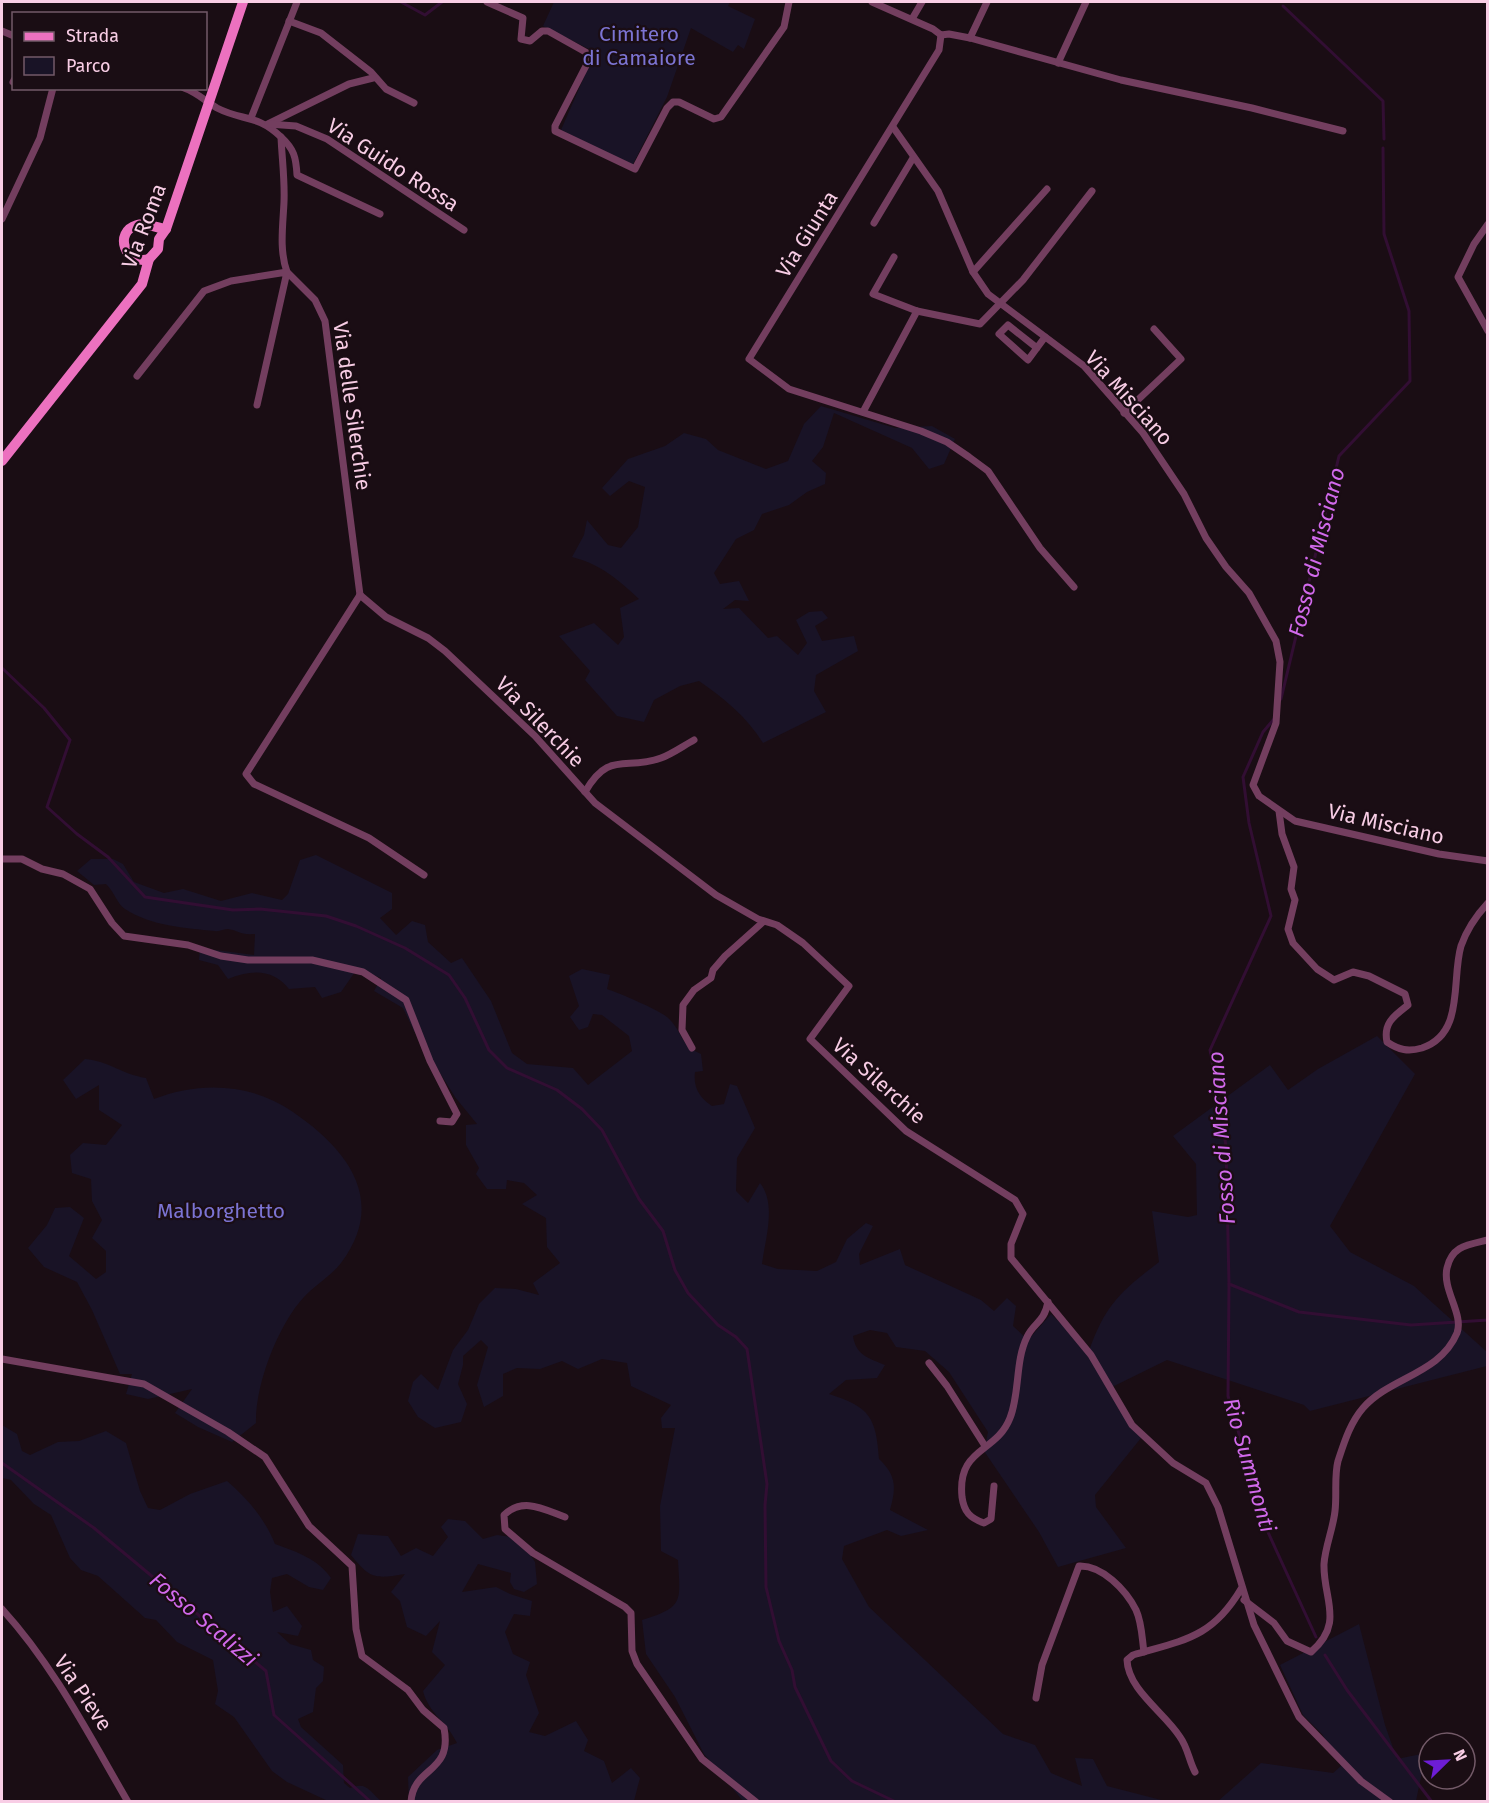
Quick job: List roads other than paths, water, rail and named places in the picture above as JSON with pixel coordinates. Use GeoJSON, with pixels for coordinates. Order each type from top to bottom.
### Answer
{"type":"FeatureCollection","features":[{"type":"Feature","properties":{"kind":"street","name":"Via Roma"},"geometry":{"type":"LineString","coordinates":[[144,260],[158,249],[159,239],[166,229],[243,2]]}},
{"type":"Feature","properties":{"kind":"street"},"geometry":{"type":"LineString","coordinates":[[251,118],[297,2]]}},
{"type":"Feature","properties":{"kind":"street"},"geometry":{"type":"LineString","coordinates":[[487,2],[523,18],[521,39],[530,41],[542,31],[548,31],[589,54],[589,60],[555,126],[555,131],[635,169],[672,102],[679,102],[714,119],[721,117],[784,27],[789,2]]}},
{"type":"Feature","properties":{"kind":"street"},"geometry":{"type":"LineString","coordinates":[[872,2],[912,19],[941,35],[949,34],[970,38],[1171,93],[1252,108],[1343,131]]}},
{"type":"Feature","properties":{"kind":"street"},"geometry":{"type":"LineString","coordinates":[[912,19],[922,2]]}},
{"type":"Feature","properties":{"kind":"street"},"geometry":{"type":"LineString","coordinates":[[970,38],[987,2]]}},
{"type":"Feature","properties":{"kind":"street"},"geometry":{"type":"LineString","coordinates":[[1058,63],[1086,2]]}},
{"type":"Feature","properties":{"kind":"street"},"geometry":{"type":"LineString","coordinates":[[289,21],[321,33],[371,72],[373,78],[386,89],[414,103]]}},
{"type":"Feature","properties":{"kind":"street"},"geometry":{"type":"LineString","coordinates":[[893,127],[939,50],[941,35]]}},
{"type":"Feature","properties":{"kind":"street"},"geometry":{"type":"LineString","coordinates":[[268,124],[349,84],[373,78]]}},
{"type":"Feature","properties":{"kind":"street"},"geometry":{"type":"LineString","coordinates":[[2,218],[40,138],[52,90]]}},
{"type":"Feature","properties":{"kind":"street"},"geometry":{"type":"LineString","coordinates":[[190,90],[199,93],[217,108],[268,124],[296,156],[297,175],[380,214]]}},
{"type":"Feature","properties":{"kind":"street","name":"Via Guido Rossa"},"geometry":{"type":"LineString","coordinates":[[268,124],[296,126],[327,139],[464,230]]}},
{"type":"Feature","properties":{"kind":"street","name":"Via Misciano"},"geometry":{"type":"LineString","coordinates":[[893,127],[938,191],[948,209],[973,272],[988,294],[1084,366],[1124,413],[1165,464],[1184,494],[1206,538],[1226,567],[1249,593],[1276,641],[1280,671],[1276,723],[1253,785],[1259,796],[1295,821],[1439,854],[1488,861]]}},
{"type":"Feature","properties":{"kind":"street","name":"Via Giunta"},"geometry":{"type":"LineString","coordinates":[[863,412],[789,390],[749,359],[893,127]]}},
{"type":"Feature","properties":{"kind":"street"},"geometry":{"type":"LineString","coordinates":[[257,405],[287,272],[282,228],[284,201],[281,137]]}},
{"type":"Feature","properties":{"kind":"street"},"geometry":{"type":"LineString","coordinates":[[874,223],[913,158]]}},
{"type":"Feature","properties":{"kind":"street"},"geometry":{"type":"LineString","coordinates":[[973,272],[1047,189]]}},
{"type":"Feature","properties":{"kind":"street"},"geometry":{"type":"LineString","coordinates":[[894,256],[873,294],[917,310],[980,324],[1001,305],[1092,191]]}},
{"type":"Feature","properties":{"kind":"street"},"geometry":{"type":"LineString","coordinates":[[1488,224],[1474,244],[1458,277],[1488,331]]}},
{"type":"Feature","properties":{"kind":"street","name":"Via Roma"},"geometry":{"type":"LineString","coordinates":[[2,461],[142,285],[147,272],[144,260],[126,251],[124,238],[126,233],[136,225],[166,229]]}},
{"type":"Feature","properties":{"kind":"street","name":"Via Roma"},"geometry":{"type":"LineString","coordinates":[[153,228],[159,239]]}},
{"type":"Feature","properties":{"kind":"street"},"geometry":{"type":"LineString","coordinates":[[137,376],[195,298],[204,291],[231,281],[287,272]]}},
{"type":"Feature","properties":{"kind":"street","name":"Via delle Silerchie"},"geometry":{"type":"LineString","coordinates":[[287,272],[315,300],[325,321],[360,595]]}},
{"type":"Feature","properties":{"kind":"street"},"geometry":{"type":"LineString","coordinates":[[917,310],[863,412],[947,442],[988,471],[1040,548],[1074,587]]}},
{"type":"Feature","properties":{"kind":"street"},"geometry":{"type":"LineString","coordinates":[[1037,348],[1008,325],[999,334],[1028,360],[1037,348],[1045,337]]}},
{"type":"Feature","properties":{"kind":"street"},"geometry":{"type":"LineString","coordinates":[[1124,413],[1181,359],[1155,329]]}},
{"type":"Feature","properties":{"kind":"street"},"geometry":{"type":"LineString","coordinates":[[360,595],[246,774],[254,784],[369,838],[424,875]]}},
{"type":"Feature","properties":{"kind":"street","name":"Via Silerchie"},"geometry":{"type":"LineString","coordinates":[[360,595],[386,616],[428,638],[445,651],[535,736],[595,803],[699,883],[763,921],[777,925],[803,943],[849,986],[810,1040],[906,1131],[1015,1200],[1023,1214],[1009,1252],[1011,1258],[1092,1355],[1132,1425],[1173,1463],[1206,1483],[1218,1507],[1244,1600]]}},
{"type":"Feature","properties":{"kind":"street"},"geometry":{"type":"LineString","coordinates":[[585,792],[600,770],[620,763],[662,758],[694,740]]}},
{"type":"Feature","properties":{"kind":"street"},"geometry":{"type":"LineString","coordinates":[[1280,811],[1282,834],[1293,867],[1292,889],[1295,900],[1288,929],[1293,944],[1317,969],[1334,980],[1353,972],[1369,976],[1405,994],[1408,1005],[1390,1019],[1385,1032],[1387,1042],[1396,1048],[1405,1051],[1426,1046],[1447,1029],[1456,1001],[1456,967],[1461,947],[1471,923],[1488,903]]}},
{"type":"Feature","properties":{"kind":"street"},"geometry":{"type":"LineString","coordinates":[[2,859],[22,859],[42,869],[63,874],[90,890],[106,916],[124,936],[188,945],[221,956],[248,960],[312,960],[363,972],[390,988],[406,1000],[430,1061],[458,1114],[452,1122],[440,1121]]}},
{"type":"Feature","properties":{"kind":"street"},"geometry":{"type":"LineString","coordinates":[[692,1048],[682,1030],[682,1005],[694,990],[711,978],[713,970],[725,956],[763,921]]}},
{"type":"Feature","properties":{"kind":"street"},"geometry":{"type":"LineString","coordinates":[[1244,1600],[1274,1623],[1287,1641],[1311,1652],[1324,1641],[1330,1616],[1324,1565],[1335,1510],[1338,1464],[1351,1426],[1364,1407],[1382,1392],[1437,1360],[1452,1345],[1459,1328],[1444,1280],[1450,1256],[1461,1246],[1488,1240]]}},
{"type":"Feature","properties":{"kind":"street"},"geometry":{"type":"LineString","coordinates":[[994,1486],[991,1519],[984,1523],[972,1518],[964,1509],[962,1476],[966,1464],[1002,1431],[1010,1418],[1027,1336],[1045,1315],[1048,1302]]}},
{"type":"Feature","properties":{"kind":"street"},"geometry":{"type":"LineString","coordinates":[[2,1359],[144,1384],[228,1432],[265,1457],[309,1526],[352,1566],[356,1629],[362,1656],[408,1690],[423,1710],[444,1728],[447,1742],[444,1756],[412,1790],[411,1802]]}},
{"type":"Feature","properties":{"kind":"street"},"geometry":{"type":"LineString","coordinates":[[929,1363],[940,1376],[985,1446]]}},
{"type":"Feature","properties":{"kind":"street"},"geometry":{"type":"LineString","coordinates":[[565,1517],[527,1504],[512,1508],[504,1515],[505,1529],[533,1553],[598,1589],[631,1613],[632,1651],[638,1664],[702,1759],[756,1802]]}},
{"type":"Feature","properties":{"kind":"street"},"geometry":{"type":"LineString","coordinates":[[1036,1698],[1042,1665],[1079,1566],[1097,1569],[1119,1587],[1130,1601],[1136,1611],[1144,1652]]}},
{"type":"Feature","properties":{"kind":"street"},"geometry":{"type":"LineString","coordinates":[[1195,1772],[1180,1737],[1128,1670],[1127,1660],[1211,1628],[1226,1613],[1241,1589]]}},
{"type":"Feature","properties":{"kind":"street"},"geometry":{"type":"LineString","coordinates":[[1244,1600],[1299,1717],[1361,1781],[1390,1802]]}},
{"type":"Feature","properties":{"kind":"street","name":"Via Pieve"},"geometry":{"type":"LineString","coordinates":[[2,1609],[33,1645],[50,1673],[67,1694],[128,1802]]}},
{"type":"Feature","properties":{"kind":"waterway"},"geometry":{"type":"LineString","coordinates":[[401,2],[425,15],[442,2]]}},
{"type":"Feature","properties":{"kind":"waterway","name":"Fosso di Misciano"},"geometry":{"type":"LineString","coordinates":[[1283,6],[1383,101],[1384,139]]}},
{"type":"Feature","properties":{"kind":"waterway","name":"Fosso di Misciano"},"geometry":{"type":"LineString","coordinates":[[1281,699],[1339,456],[1410,381],[1409,311],[1384,234],[1383,148]]}},
{"type":"Feature","properties":{"kind":"waterway"},"geometry":{"type":"LineString","coordinates":[[2,668],[44,708],[70,740],[47,807],[77,834],[108,857],[145,897],[233,910],[260,909],[326,916],[356,926],[405,948],[449,975],[465,998],[489,1050],[507,1068],[557,1090],[582,1109],[602,1130],[639,1199],[663,1231],[675,1270],[688,1293],[718,1325],[736,1337],[747,1349],[767,1484],[766,1587],[779,1641],[792,1670],[795,1687],[831,1761],[852,1781],[896,1802]]}},
{"type":"Feature","properties":{"kind":"waterway","name":"Fosso di Misciano"},"geometry":{"type":"LineString","coordinates":[[1274,719],[1263,732],[1243,777],[1249,823],[1271,916],[1210,1050],[1226,1146],[1229,1284],[1299,1312],[1411,1325],[1488,1320]]}},
{"type":"Feature","properties":{"kind":"waterway","name":"Rio Summonti"},"geometry":{"type":"LineString","coordinates":[[1229,1284],[1228,1396],[1267,1530],[1316,1637]]}},
{"type":"Feature","properties":{"kind":"waterway","name":"Fosso Scalizzi"},"geometry":{"type":"LineString","coordinates":[[2,1463],[94,1528],[266,1671],[274,1715],[371,1802]]}},
{"type":"Feature","properties":{"kind":"waterway","name":"Rio Summonti"},"geometry":{"type":"LineString","coordinates":[[1325,1655],[1347,1690],[1432,1802]]}},
{"type":"Feature","properties":{"kind":"park label","name":"Cimitero di Camaiore"},"geometry":{"type":"Point","coordinates":[639,46]}},
{"type":"Feature","properties":{"kind":"park label","name":"Malborghetto"},"geometry":{"type":"Point","coordinates":[221,1211]}}]}
